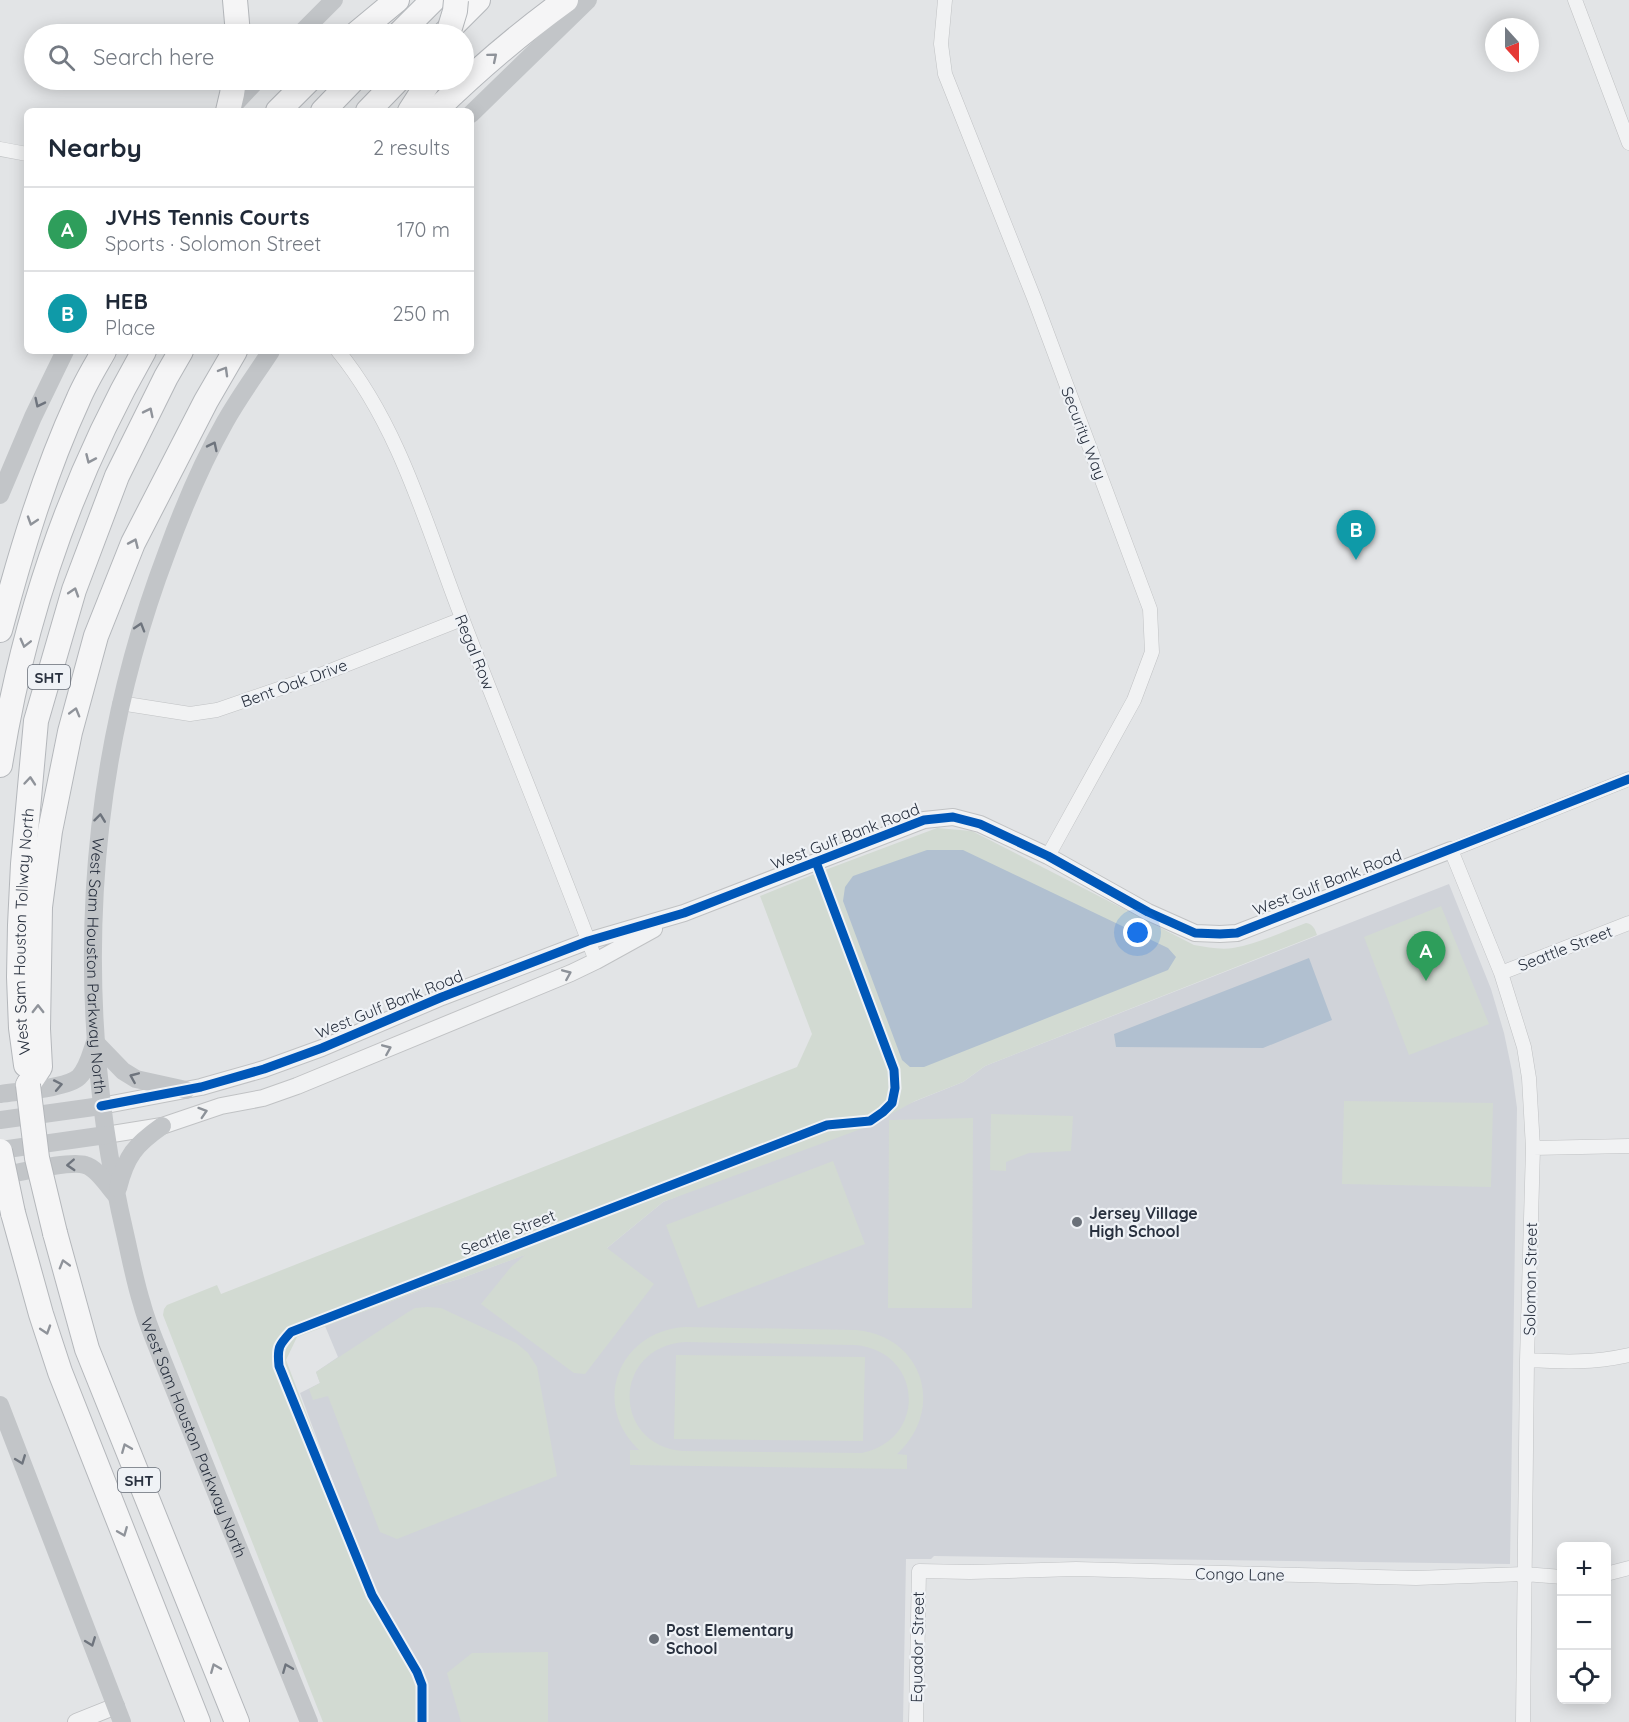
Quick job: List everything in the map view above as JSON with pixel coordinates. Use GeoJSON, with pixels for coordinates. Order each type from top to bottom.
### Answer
{"type":"FeatureCollection","features":[{"type":"Feature","properties":{"kind":"highway"},"geometry":{"type":"LineString","coordinates":[[235,0],[237,24]]}},
{"type":"Feature","properties":{"kind":"highway"},"geometry":{"type":"LineString","coordinates":[[368,24],[397,0]]}},
{"type":"Feature","properties":{"kind":"highway"},"geometry":{"type":"LineString","coordinates":[[409,24],[434,0]]}},
{"type":"Feature","properties":{"kind":"highway"},"geometry":{"type":"LineString","coordinates":[[451,24],[456,0]]}},
{"type":"Feature","properties":{"kind":"highway"},"geometry":{"type":"LineString","coordinates":[[453,24],[478,0]]}},
{"type":"Feature","properties":{"kind":"highway"},"geometry":{"type":"LineString","coordinates":[[474,73],[532,24],[566,7]]}},
{"type":"Feature","properties":{"kind":"highway"},"geometry":{"type":"LineString","coordinates":[[229,108],[233,90]]}},
{"type":"Feature","properties":{"kind":"highway"},"geometry":{"type":"LineString","coordinates":[[281,108],[299,90]]}},
{"type":"Feature","properties":{"kind":"highway"},"geometry":{"type":"LineString","coordinates":[[326,108],[343,90]]}},
{"type":"Feature","properties":{"kind":"highway"},"geometry":{"type":"LineString","coordinates":[[371,108],[388,90]]}},
{"type":"Feature","properties":{"kind":"highway"},"geometry":{"type":"LineString","coordinates":[[412,108],[424,90]]}},
{"type":"Feature","properties":{"kind":"highway"},"geometry":{"type":"LineString","coordinates":[[438,108],[457,90]]}},
{"type":"Feature","properties":{"kind":"highway"},"geometry":{"type":"LineString","coordinates":[[0,630],[20,556],[42,489],[78,399],[102,354]]}},
{"type":"Feature","properties":{"kind":"highway","name":"SHT"},"geometry":{"type":"LineString","coordinates":[[0,765],[23,652],[53,552],[96,446],[142,354]]}},
{"type":"Feature","properties":{"kind":"highway","name":"West Sam Houston Tollway North"},"geometry":{"type":"LineString","coordinates":[[179,354],[117,476],[74,590],[36,721],[20,925],[21,1028],[38,1158],[55,1233],[87,1349],[237,1722]]}},
{"type":"Feature","properties":{"kind":"highway"},"geometry":{"type":"LineString","coordinates":[[28,1085],[40,1067],[38,1009],[40,907],[50,831],[70,732],[96,636],[133,543],[206,401],[234,354]]}},
{"type":"Feature","properties":{"kind":"highway","name":"SHT"},"geometry":{"type":"LineString","coordinates":[[0,1150],[13,1213],[38,1304],[60,1372],[198,1722]]}},
{"type":"Feature","properties":{"kind":"main road"},"geometry":{"type":"LineString","coordinates":[[310,24],[334,0]]}},
{"type":"Feature","properties":{"kind":"main road"},"geometry":{"type":"LineString","coordinates":[[474,111],[566,7],[588,0]]}},
{"type":"Feature","properties":{"kind":"main road"},"geometry":{"type":"LineString","coordinates":[[231,108],[247,90]]}},
{"type":"Feature","properties":{"kind":"main road"},"geometry":{"type":"LineString","coordinates":[[0,495],[33,417],[64,354]]}},
{"type":"Feature","properties":{"kind":"main road","name":"West Sam Houston Parkway North"},"geometry":{"type":"LineString","coordinates":[[270,354],[227,419],[182,513],[141,623],[120,703],[105,786],[95,868],[92,947],[94,1042],[116,1196],[142,1306],[309,1722]]}},
{"type":"Feature","properties":{"kind":"main road"},"geometry":{"type":"LineString","coordinates":[[0,1094],[65,1085],[79,1077],[87,1064],[94,1042],[123,1071],[136,1079],[186,1090]]}},
{"type":"Feature","properties":{"kind":"main road","name":"West Gulf Bank Road"},"geometry":{"type":"LineString","coordinates":[[0,1120],[102,1106]]}},
{"type":"Feature","properties":{"kind":"main road"},"geometry":{"type":"LineString","coordinates":[[116,1196],[123,1166],[135,1149],[162,1126]]}},
{"type":"Feature","properties":{"kind":"main road","name":"West Gulf Bank Road"},"geometry":{"type":"LineString","coordinates":[[0,1150],[106,1135]]}},
{"type":"Feature","properties":{"kind":"main road"},"geometry":{"type":"LineString","coordinates":[[0,1176],[72,1163],[86,1165],[100,1176],[116,1196]]}},
{"type":"Feature","properties":{"kind":"main road"},"geometry":{"type":"LineString","coordinates":[[0,1405],[119,1714]]}},
{"type":"Feature","properties":{"kind":"street","name":"Security Way"},"geometry":{"type":"LineString","coordinates":[[945,0],[941,44],[945,74],[1034,298],[1150,609],[1152,652],[1134,700],[1048,856]]}},
{"type":"Feature","properties":{"kind":"street"},"geometry":{"type":"LineString","coordinates":[[1575,0],[1629,143]]}},
{"type":"Feature","properties":{"kind":"street"},"geometry":{"type":"LineString","coordinates":[[0,149],[24,153]]}},
{"type":"Feature","properties":{"kind":"street","name":"Regal Row"},"geometry":{"type":"LineString","coordinates":[[340,354],[369,398],[400,457],[596,962]]}},
{"type":"Feature","properties":{"kind":"street","name":"Bent Oak Drive"},"geometry":{"type":"LineString","coordinates":[[120,703],[190,714],[217,710],[325,674],[462,618]]}},
{"type":"Feature","properties":{"kind":"street","name":"West Gulf Bank Road"},"geometry":{"type":"LineString","coordinates":[[102,1106],[186,1090],[264,1069],[588,941],[684,913],[924,820],[953,817],[980,824],[1048,856],[1148,912],[1195,933],[1220,934],[1237,933],[1629,779]]}},
{"type":"Feature","properties":{"kind":"street","name":"Solomon Street"},"geometry":{"type":"LineString","coordinates":[[1451,850],[1501,973],[1524,1047],[1529,1078],[1533,1148],[1527,1360],[1523,1722]]}},
{"type":"Feature","properties":{"kind":"street","name":"West Gulf Bank Road"},"geometry":{"type":"LineString","coordinates":[[106,1135],[162,1126],[220,1106],[263,1098],[297,1086],[596,962],[684,913]]}},
{"type":"Feature","properties":{"kind":"street","name":"Seattle Street"},"geometry":{"type":"LineString","coordinates":[[1501,973],[1629,923]]}},
{"type":"Feature","properties":{"kind":"street"},"geometry":{"type":"LineString","coordinates":[[1533,1148],[1629,1146]]}},
{"type":"Feature","properties":{"kind":"street"},"geometry":{"type":"LineString","coordinates":[[1527,1360],[1570,1363],[1629,1355]]}},
{"type":"Feature","properties":{"kind":"street"},"geometry":{"type":"LineString","coordinates":[[1611,1573],[1629,1568]]}},
{"type":"Feature","properties":{"kind":"street","name":"Congo Lane"},"geometry":{"type":"LineString","coordinates":[[919,1571],[1080,1569],[1416,1578],[1524,1574],[1557,1577]]}},
{"type":"Feature","properties":{"kind":"street","name":"Equador Street"},"geometry":{"type":"LineString","coordinates":[[916,1722],[919,1571]]}},
{"type":"Feature","properties":{"kind":"street"},"geometry":{"type":"LineString","coordinates":[[76,1722],[119,1714]]}},
{"type":"Feature","properties":{"kind":"shaded area"},"geometry":{"type":"Polygon","coordinates":[[[937,828],[972,831],[1194,945],[1233,948],[1261,941],[1306,923],[1312,926],[1317,935],[985,1066],[963,1082],[915,1101],[869,1126],[663,1202],[607,1248],[654,1284],[585,1374],[574,1373],[481,1304],[511,1267],[525,1255],[421,1290],[297,1337],[286,1360],[365,1568],[427,1681],[428,1722],[323,1722],[163,1315],[164,1309],[167,1305],[217,1285],[221,1294],[797,1067],[812,1034],[760,896],[937,828]]]}},
{"type":"Feature","properties":{"kind":"shaded area","name":"Jersey Village High School"},"geometry":{"type":"Polygon","coordinates":[[[1449,884],[1491,989],[1504,1033],[1517,1108],[1510,1564],[934,1556],[931,1559],[906,1559],[903,1722],[428,1722],[427,1681],[365,1568],[300,1393],[320,1383],[316,1372],[338,1357],[325,1326],[543,1248],[607,1248],[663,1202],[963,1082],[985,1066],[1449,884]]]}},
{"type":"Feature","properties":{"kind":"shaded area"},"geometry":{"type":"Polygon","coordinates":[[[1441,906],[1489,1024],[1409,1055],[1364,937],[1441,906]]]}},
{"type":"Feature","properties":{"kind":"shaded area"},"geometry":{"type":"Polygon","coordinates":[[[1344,1101],[1493,1103],[1491,1187],[1342,1184],[1344,1101]]]}},
{"type":"Feature","properties":{"kind":"shaded area"},"geometry":{"type":"Polygon","coordinates":[[[991,1114],[1073,1116],[1071,1151],[1029,1153],[1006,1162],[1006,1171],[990,1170],[991,1114]]]}},
{"type":"Feature","properties":{"kind":"shaded area"},"geometry":{"type":"Polygon","coordinates":[[[973,1118],[972,1308],[888,1308],[889,1120],[973,1118]]]}},
{"type":"Feature","properties":{"kind":"shaded area"},"geometry":{"type":"Polygon","coordinates":[[[833,1161],[865,1244],[698,1308],[666,1225],[833,1161]]]}},
{"type":"Feature","properties":{"kind":"shaded area"},"geometry":{"type":"Polygon","coordinates":[[[415,1308],[441,1308],[516,1343],[528,1353],[537,1367],[557,1476],[397,1539],[380,1532],[328,1396],[313,1400],[309,1389],[320,1383],[316,1372],[415,1308]]]}},
{"type":"Feature","properties":{"kind":"shaded area"},"geometry":{"type":"Polygon","coordinates":[[[685,1327],[856,1330],[879,1335],[898,1346],[911,1360],[920,1377],[923,1397],[921,1416],[912,1436],[897,1454],[907,1455],[907,1469],[630,1465],[630,1450],[639,1450],[624,1432],[616,1412],[615,1392],[619,1373],[629,1356],[643,1341],[662,1332],[685,1327]],[[685,1342],[661,1348],[644,1360],[633,1377],[630,1396],[633,1415],[643,1432],[659,1445],[683,1451],[862,1453],[883,1445],[898,1431],[907,1414],[909,1396],[904,1378],[894,1362],[878,1351],[855,1345],[685,1342]]]}},
{"type":"Feature","properties":{"kind":"shaded area"},"geometry":{"type":"Polygon","coordinates":[[[676,1355],[865,1357],[863,1441],[674,1439],[676,1355]]]}},
{"type":"Feature","properties":{"kind":"shaded area"},"geometry":{"type":"Polygon","coordinates":[[[548,1652],[548,1722],[461,1722],[447,1673],[472,1653],[548,1652]]]}},
{"type":"Feature","properties":{"kind":"water"},"geometry":{"type":"Polygon","coordinates":[[[927,850],[963,850],[1168,948],[1176,957],[1168,970],[924,1067],[910,1067],[902,1060],[843,901],[845,887],[853,876],[927,850]]]}},
{"type":"Feature","properties":{"kind":"water"},"geometry":{"type":"Polygon","coordinates":[[[1309,958],[1332,1020],[1263,1048],[1116,1047],[1114,1034],[1309,958]]]}},
{"type":"Feature","properties":{"kind":"cycle path"},"geometry":{"type":"LineString","coordinates":[[101,1106],[201,1087],[264,1069],[588,941],[684,913],[924,820],[953,817],[980,824],[1048,856],[1148,912],[1195,933],[1220,934],[1237,933],[1629,779]]}},
{"type":"Feature","properties":{"kind":"cycle path"},"geometry":{"type":"LineString","coordinates":[[422,1722],[422,1685],[417,1672],[372,1595],[279,1366],[280,1347],[291,1332],[827,1125],[870,1121],[883,1112],[892,1103],[895,1088],[894,1070],[816,862]]}},
{"type":"Feature","properties":{"kind":"place","name":"HEB"},"geometry":{"type":"Point","coordinates":[1356,560]}},
{"type":"Feature","properties":{"kind":"place","name":"JVHS Tennis Courts"},"geometry":{"type":"Point","coordinates":[1426,981]}},
{"type":"Feature","properties":{"kind":"place","name":"Jersey Village High School"},"geometry":{"type":"Point","coordinates":[1077,1222]}},
{"type":"Feature","properties":{"kind":"place","name":"Post Elementary School"},"geometry":{"type":"Point","coordinates":[654,1639]}}]}
